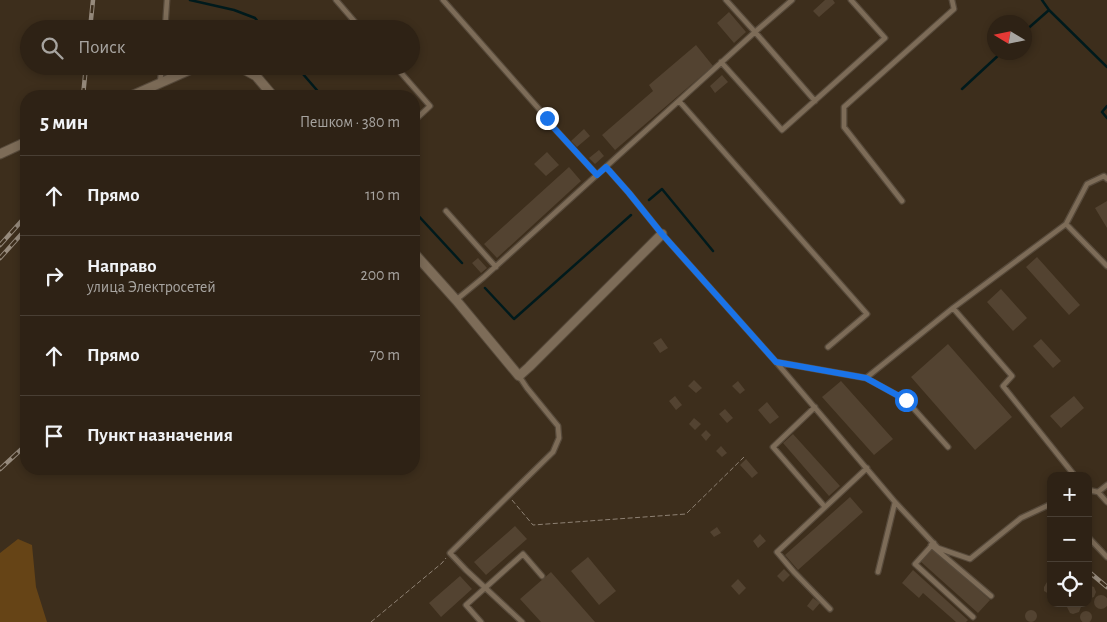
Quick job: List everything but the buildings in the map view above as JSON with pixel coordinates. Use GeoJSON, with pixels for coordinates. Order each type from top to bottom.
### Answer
{"type":"FeatureCollection","features":[{"type":"Feature","properties":{"kind":"street"},"geometry":{"type":"LineString","coordinates":[[144,90],[178,75]]}},
{"type":"Feature","properties":{"kind":"street"},"geometry":{"type":"LineString","coordinates":[[254,75],[268,90]]}},
{"type":"Feature","properties":{"kind":"street"},"geometry":{"type":"LineString","coordinates":[[0,154],[20,145]]}},
{"type":"Feature","properties":{"kind":"street"},"geometry":{"type":"LineString","coordinates":[[420,260],[519,376],[662,234]]}},
{"type":"Feature","properties":{"kind":"lane"},"geometry":{"type":"LineString","coordinates":[[166,20],[168,0]]}},
{"type":"Feature","properties":{"kind":"lane"},"geometry":{"type":"LineString","coordinates":[[336,0],[353,20]]}},
{"type":"Feature","properties":{"kind":"lane"},"geometry":{"type":"LineString","coordinates":[[444,0],[597,175]]}},
{"type":"Feature","properties":{"kind":"lane"},"geometry":{"type":"LineString","coordinates":[[726,0],[815,101]]}},
{"type":"Feature","properties":{"kind":"lane"},"geometry":{"type":"LineString","coordinates":[[456,300],[496,267],[754,32],[792,0]]}},
{"type":"Feature","properties":{"kind":"lane"},"geometry":{"type":"LineString","coordinates":[[721,62],[782,130],[885,38],[851,0]]}},
{"type":"Feature","properties":{"kind":"lane"},"geometry":{"type":"LineString","coordinates":[[902,201],[844,126],[844,107],[954,9],[952,0]]}},
{"type":"Feature","properties":{"kind":"lane"},"geometry":{"type":"LineString","coordinates":[[160,83],[161,75]]}},
{"type":"Feature","properties":{"kind":"lane"},"geometry":{"type":"LineString","coordinates":[[403,75],[416,90]]}},
{"type":"Feature","properties":{"kind":"lane"},"geometry":{"type":"LineString","coordinates":[[420,95],[430,106],[420,115]]}},
{"type":"Feature","properties":{"kind":"lane"},"geometry":{"type":"LineString","coordinates":[[679,101],[867,314],[828,347]]}},
{"type":"Feature","properties":{"kind":"lane"},"geometry":{"type":"LineString","coordinates":[[606,167],[932,544],[990,596]]}},
{"type":"Feature","properties":{"kind":"lane"},"geometry":{"type":"LineString","coordinates":[[866,378],[952,308],[1066,224],[1086,184],[1104,176],[1107,179]]}},
{"type":"Feature","properties":{"kind":"lane"},"geometry":{"type":"LineString","coordinates":[[446,211],[496,267]]}},
{"type":"Feature","properties":{"kind":"lane"},"geometry":{"type":"LineString","coordinates":[[1066,224],[1107,266]]}},
{"type":"Feature","properties":{"kind":"lane"},"geometry":{"type":"LineString","coordinates":[[952,308],[1012,376],[1003,386],[1072,472]]}},
{"type":"Feature","properties":{"kind":"lane"},"geometry":{"type":"LineString","coordinates":[[776,362],[866,378],[906,400],[948,447]]}},
{"type":"Feature","properties":{"kind":"lane"},"geometry":{"type":"LineString","coordinates":[[519,376],[558,426],[559,438],[553,452],[450,553],[522,622]]}},
{"type":"Feature","properties":{"kind":"lane"},"geometry":{"type":"LineString","coordinates":[[815,407],[773,447],[825,507]]}},
{"type":"Feature","properties":{"kind":"lane"},"geometry":{"type":"LineString","coordinates":[[830,609],[777,552],[867,468]]}},
{"type":"Feature","properties":{"kind":"lane"},"geometry":{"type":"LineString","coordinates":[[1098,492],[1107,485]]}},
{"type":"Feature","properties":{"kind":"lane"},"geometry":{"type":"LineString","coordinates":[[1092,491],[1098,492],[1107,502]]}},
{"type":"Feature","properties":{"kind":"lane"},"geometry":{"type":"LineString","coordinates":[[878,572],[895,502]]}},
{"type":"Feature","properties":{"kind":"lane"},"geometry":{"type":"LineString","coordinates":[[932,544],[938,548],[970,559],[1021,518],[1045,506]]}},
{"type":"Feature","properties":{"kind":"lane"},"geometry":{"type":"LineString","coordinates":[[1092,541],[1107,557]]}},
{"type":"Feature","properties":{"kind":"lane"},"geometry":{"type":"LineString","coordinates":[[932,544],[915,564],[973,617]]}},
{"type":"Feature","properties":{"kind":"lane"},"geometry":{"type":"LineString","coordinates":[[481,622],[466,605],[523,554],[542,576]]}},
{"type":"Feature","properties":{"kind":"path"},"geometry":{"type":"LineString","coordinates":[[509,496],[533,525],[686,514],[744,457]]}},
{"type":"Feature","properties":{"kind":"path"},"geometry":{"type":"LineString","coordinates":[[371,622],[442,563],[450,553]]}},
{"type":"Feature","properties":{"kind":"shaded area"},"geometry":{"type":"Polygon","coordinates":[[[18,539],[32,545],[36,587],[47,622],[0,622],[0,553],[18,539]]]}},
{"type":"Feature","properties":{"kind":"waterway"},"geometry":{"type":"LineString","coordinates":[[190,0],[234,10],[257,20]]}},
{"type":"Feature","properties":{"kind":"waterway"},"geometry":{"type":"LineString","coordinates":[[1042,0],[1049,10],[1107,67]]}},
{"type":"Feature","properties":{"kind":"waterway"},"geometry":{"type":"LineString","coordinates":[[1032,25],[1049,10]]}},
{"type":"Feature","properties":{"kind":"waterway"},"geometry":{"type":"LineString","coordinates":[[962,89],[993,60]]}},
{"type":"Feature","properties":{"kind":"waterway"},"geometry":{"type":"LineString","coordinates":[[304,75],[317,90]]}},
{"type":"Feature","properties":{"kind":"waterway"},"geometry":{"type":"LineString","coordinates":[[1107,106],[1102,112],[1107,118]]}},
{"type":"Feature","properties":{"kind":"waterway"},"geometry":{"type":"LineString","coordinates":[[649,200],[662,189],[713,251]]}},
{"type":"Feature","properties":{"kind":"waterway"},"geometry":{"type":"LineString","coordinates":[[485,288],[514,319],[631,215]]}},
{"type":"Feature","properties":{"kind":"waterway"},"geometry":{"type":"LineString","coordinates":[[420,218],[462,263]]}},
{"type":"Feature","properties":{"kind":"railway"},"geometry":{"type":"LineString","coordinates":[[91,20],[93,0]]}},
{"type":"Feature","properties":{"kind":"railway"},"geometry":{"type":"LineString","coordinates":[[84,90],[85,75]]}},
{"type":"Feature","properties":{"kind":"railway"},"geometry":{"type":"LineString","coordinates":[[0,245],[20,223]]}},
{"type":"Feature","properties":{"kind":"railway"},"geometry":{"type":"LineString","coordinates":[[0,258],[20,236]]}},
{"type":"Feature","properties":{"kind":"railway"},"geometry":{"type":"LineString","coordinates":[[0,469],[20,451]]}},
{"type":"Feature","properties":{"kind":"railway"},"geometry":{"type":"LineString","coordinates":[[1092,574],[1107,587]]}},
{"type":"Feature","properties":{"kind":"route"},"geometry":{"type":"LineString","coordinates":[[547,118],[597,175],[606,167],[662,234],[776,362],[866,378],[906,400]]}}]}
